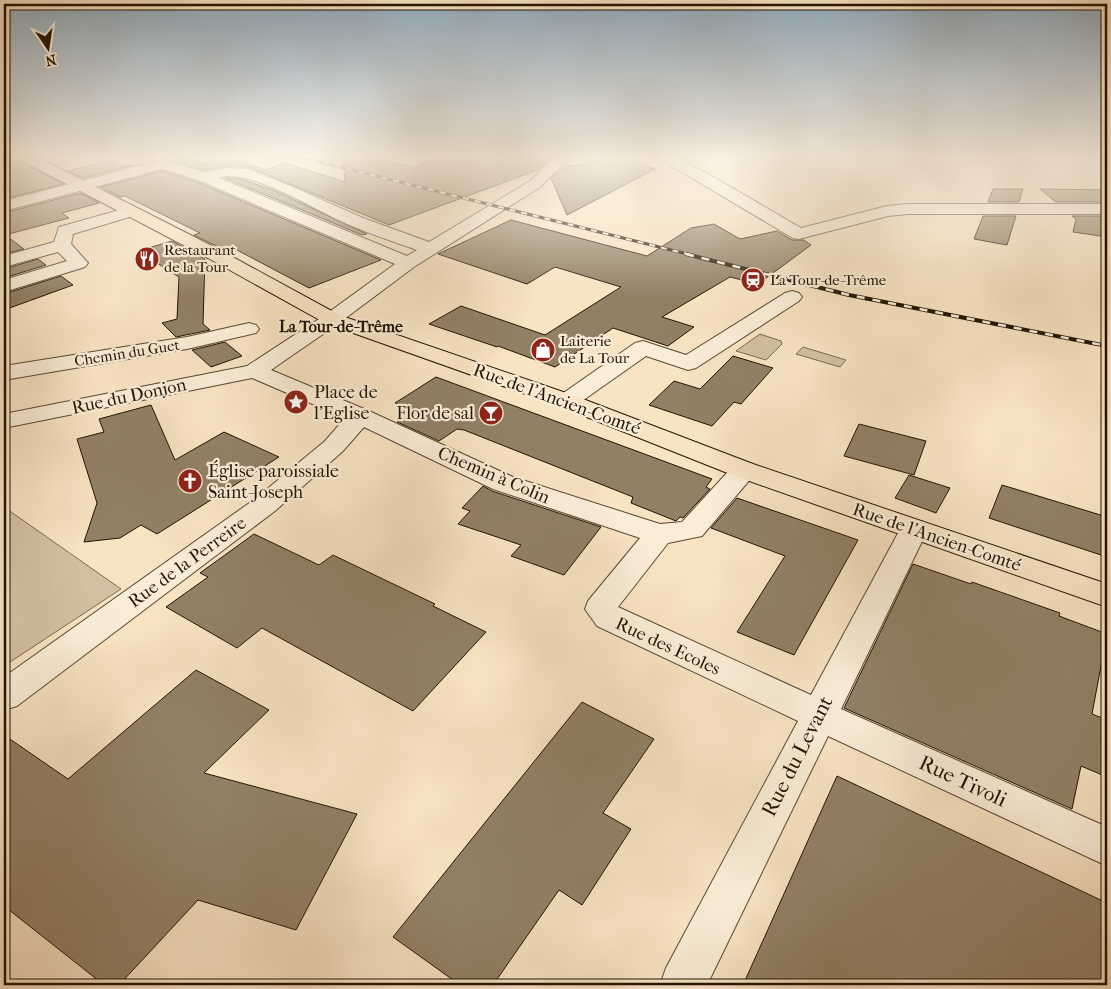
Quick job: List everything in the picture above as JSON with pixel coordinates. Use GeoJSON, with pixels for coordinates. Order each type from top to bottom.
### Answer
{"type":"FeatureCollection","features":[{"type":"Feature","properties":{"kind":"main road","name":"Rue de l'Ancien-Comté"},"geometry":{"type":"LineString","coordinates":[[113,203],[214,254],[332,318],[567,401],[744,470],[1107,596]]}},
{"type":"Feature","properties":{"kind":"street"},"geometry":{"type":"LineString","coordinates":[[265,203],[408,263]]}},
{"type":"Feature","properties":{"kind":"street"},"geometry":{"type":"LineString","coordinates":[[316,203],[357,222],[431,249]]}},
{"type":"Feature","properties":{"kind":"street"},"geometry":{"type":"LineString","coordinates":[[254,371],[408,263],[504,203]]}},
{"type":"Feature","properties":{"kind":"street"},"geometry":{"type":"LineString","coordinates":[[748,203],[799,234],[887,211],[908,209],[1107,209]]}},
{"type":"Feature","properties":{"kind":"street"},"geometry":{"type":"LineString","coordinates":[[62,245],[65,231],[130,212]]}},
{"type":"Feature","properties":{"kind":"street"},"geometry":{"type":"LineString","coordinates":[[4,262],[62,245]]}},
{"type":"Feature","properties":{"kind":"street"},"geometry":{"type":"LineString","coordinates":[[4,286],[79,263],[62,245]]}},
{"type":"Feature","properties":{"kind":"street"},"geometry":{"type":"LineString","coordinates":[[567,401],[643,348],[688,362],[792,297]]}},
{"type":"Feature","properties":{"kind":"street","name":"Chemin du Guet"},"geometry":{"type":"LineString","coordinates":[[4,373],[187,343],[249,329]]}},
{"type":"Feature","properties":{"kind":"street"},"geometry":{"type":"LineString","coordinates":[[254,371],[360,416]]}},
{"type":"Feature","properties":{"kind":"street","name":"Rue du Donjon"},"geometry":{"type":"LineString","coordinates":[[4,421],[254,371]]}},
{"type":"Feature","properties":{"kind":"street","name":"Chemin à Colin"},"geometry":{"type":"LineString","coordinates":[[360,416],[503,483],[660,534]]}},
{"type":"Feature","properties":{"kind":"street","name":"Rue de la Perreire"},"geometry":{"type":"LineString","coordinates":[[4,696],[265,505],[334,446],[360,416]]}},
{"type":"Feature","properties":{"kind":"street"},"geometry":{"type":"LineString","coordinates":[[660,534],[686,532],[692,529],[744,470]]}},
{"type":"Feature","properties":{"kind":"street","name":"Rue du Levant"},"geometry":{"type":"LineString","coordinates":[[683,985],[914,528]]}},
{"type":"Feature","properties":{"kind":"street","name":"Rue des Ecoles"},"geometry":{"type":"LineString","coordinates":[[660,534],[604,601],[601,609],[604,613],[622,626],[818,715]]}},
{"type":"Feature","properties":{"kind":"street","name":"Rue Tivoli"},"geometry":{"type":"LineString","coordinates":[[818,715],[1107,847]]}},
{"type":"Feature","properties":{"kind":"shaded area"},"geometry":{"type":"Polygon","coordinates":[[[760,334],[781,341],[782,344],[766,360],[736,351],[760,334]]]}},
{"type":"Feature","properties":{"kind":"shaded area"},"geometry":{"type":"Polygon","coordinates":[[[803,347],[846,360],[840,367],[796,354],[803,347]]]}},
{"type":"Feature","properties":{"kind":"shaded area"},"geometry":{"type":"Polygon","coordinates":[[[4,507],[121,589],[4,666],[4,507]]]}},
{"type":"Feature","properties":{"kind":"building"},"geometry":{"type":"Polygon","coordinates":[[[41,203],[98,203],[62,213],[69,218],[5,235],[24,249],[4,254],[4,213],[41,203]]]}},
{"type":"Feature","properties":{"kind":"building"},"geometry":{"type":"Polygon","coordinates":[[[140,203],[247,203],[381,260],[309,288],[235,249],[227,251],[194,235],[200,233],[140,203]]]}},
{"type":"Feature","properties":{"kind":"building"},"geometry":{"type":"Polygon","coordinates":[[[285,203],[301,203],[367,234],[362,235],[285,203]]]}},
{"type":"Feature","properties":{"kind":"building"},"geometry":{"type":"Polygon","coordinates":[[[336,203],[448,203],[389,225],[336,203]]]}},
{"type":"Feature","properties":{"kind":"building"},"geometry":{"type":"Polygon","coordinates":[[[562,203],[590,203],[567,215],[562,203]]]}},
{"type":"Feature","properties":{"kind":"building"},"geometry":{"type":"Polygon","coordinates":[[[983,216],[1016,216],[1007,245],[974,239],[983,216]]]}},
{"type":"Feature","properties":{"kind":"building"},"geometry":{"type":"Polygon","coordinates":[[[1072,216],[1107,216],[1107,237],[1073,232],[1076,219],[1072,216]]]}},
{"type":"Feature","properties":{"kind":"building"},"geometry":{"type":"Polygon","coordinates":[[[511,220],[647,256],[691,228],[714,224],[740,239],[777,231],[792,240],[804,240],[811,245],[758,284],[730,277],[662,317],[694,327],[668,346],[613,328],[555,367],[429,324],[461,306],[545,335],[621,287],[555,267],[527,284],[438,254],[511,220]]]}},
{"type":"Feature","properties":{"kind":"building"},"geometry":{"type":"Polygon","coordinates":[[[172,241],[205,259],[203,324],[210,330],[176,337],[162,323],[177,319],[179,277],[138,251],[172,241]]]}},
{"type":"Feature","properties":{"kind":"building"},"geometry":{"type":"Polygon","coordinates":[[[38,259],[46,265],[4,278],[4,269],[38,259]]]}},
{"type":"Feature","properties":{"kind":"building"},"geometry":{"type":"Polygon","coordinates":[[[61,276],[73,285],[4,310],[4,294],[61,276]]]}},
{"type":"Feature","properties":{"kind":"building"},"geometry":{"type":"Polygon","coordinates":[[[225,342],[242,356],[211,367],[192,350],[225,342]]]}},
{"type":"Feature","properties":{"kind":"building"},"geometry":{"type":"Polygon","coordinates":[[[733,356],[773,368],[741,404],[734,402],[712,426],[649,405],[674,381],[700,389],[733,356]]]}},
{"type":"Feature","properties":{"kind":"building"},"geometry":{"type":"Polygon","coordinates":[[[436,377],[712,479],[706,487],[710,489],[683,518],[680,517],[676,521],[631,503],[633,497],[464,430],[457,429],[439,441],[397,422],[414,411],[395,403],[436,377]]]}},
{"type":"Feature","properties":{"kind":"building"},"geometry":{"type":"Polygon","coordinates":[[[151,405],[175,460],[224,432],[279,457],[157,534],[141,525],[120,538],[84,542],[97,503],[77,439],[104,432],[99,419],[151,405]]]}},
{"type":"Feature","properties":{"kind":"building"},"geometry":{"type":"Polygon","coordinates":[[[859,424],[926,441],[914,475],[844,456],[859,424]]]}},
{"type":"Feature","properties":{"kind":"building"},"geometry":{"type":"Polygon","coordinates":[[[909,475],[950,488],[936,513],[895,498],[909,475]]]}},
{"type":"Feature","properties":{"kind":"building"},"geometry":{"type":"Polygon","coordinates":[[[1002,485],[1107,517],[1107,557],[989,518],[1002,485]]]}},
{"type":"Feature","properties":{"kind":"building"},"geometry":{"type":"Polygon","coordinates":[[[483,486],[492,491],[601,527],[564,575],[511,556],[521,545],[458,524],[470,511],[462,508],[483,486]]]}},
{"type":"Feature","properties":{"kind":"building"},"geometry":{"type":"Polygon","coordinates":[[[737,498],[858,540],[794,655],[737,632],[785,556],[711,528],[737,498]]]}},
{"type":"Feature","properties":{"kind":"building"},"geometry":{"type":"Polygon","coordinates":[[[254,534],[319,565],[333,555],[435,604],[433,606],[486,632],[413,711],[262,628],[237,648],[166,607],[208,577],[200,573],[254,534]]]}},
{"type":"Feature","properties":{"kind":"building"},"geometry":{"type":"Polygon","coordinates":[[[913,564],[971,584],[972,582],[1060,613],[1059,616],[1107,634],[1092,714],[1107,720],[1107,777],[1081,766],[1072,809],[844,708],[913,564]]]}},
{"type":"Feature","properties":{"kind":"building"},"geometry":{"type":"Polygon","coordinates":[[[196,670],[269,710],[204,773],[357,814],[296,930],[198,900],[119,985],[104,985],[4,906],[4,735],[68,779],[196,670]]]}},
{"type":"Feature","properties":{"kind":"building"},"geometry":{"type":"Polygon","coordinates":[[[582,702],[654,739],[603,813],[631,829],[582,905],[559,890],[493,985],[460,985],[393,937],[582,702]]]}},
{"type":"Feature","properties":{"kind":"building"},"geometry":{"type":"Polygon","coordinates":[[[837,776],[1107,903],[1107,985],[743,985],[837,776]]]}},
{"type":"Feature","properties":{"kind":"railway"},"geometry":{"type":"LineString","coordinates":[[484,203],[691,255]]}},
{"type":"Feature","properties":{"kind":"railway"},"geometry":{"type":"LineString","coordinates":[[686,254],[849,295],[1107,346]]}},
{"type":"Feature","properties":{"kind":"place","name":"Restaurant de la Tour"},"geometry":{"type":"Point","coordinates":[147,259]}},
{"type":"Feature","properties":{"kind":"place","name":"La Tour-de-Trême"},"geometry":{"type":"Point","coordinates":[753,280]}},
{"type":"Feature","properties":{"kind":"place","name":"Laiterie de La Tour"},"geometry":{"type":"Point","coordinates":[543,350]}},
{"type":"Feature","properties":{"kind":"place","name":"Place de l'Eglise"},"geometry":{"type":"Point","coordinates":[296,402]}},
{"type":"Feature","properties":{"kind":"place","name":"Flor de sal"},"geometry":{"type":"Point","coordinates":[491,413]}},
{"type":"Feature","properties":{"kind":"place","name":"Église paroissiale Saint-Joseph"},"geometry":{"type":"Point","coordinates":[190,481]}},
{"type":"Feature","properties":{"kind":"district","name":"La Tour-de-Trême"},"geometry":{"type":"Point","coordinates":[341,326]}}]}
